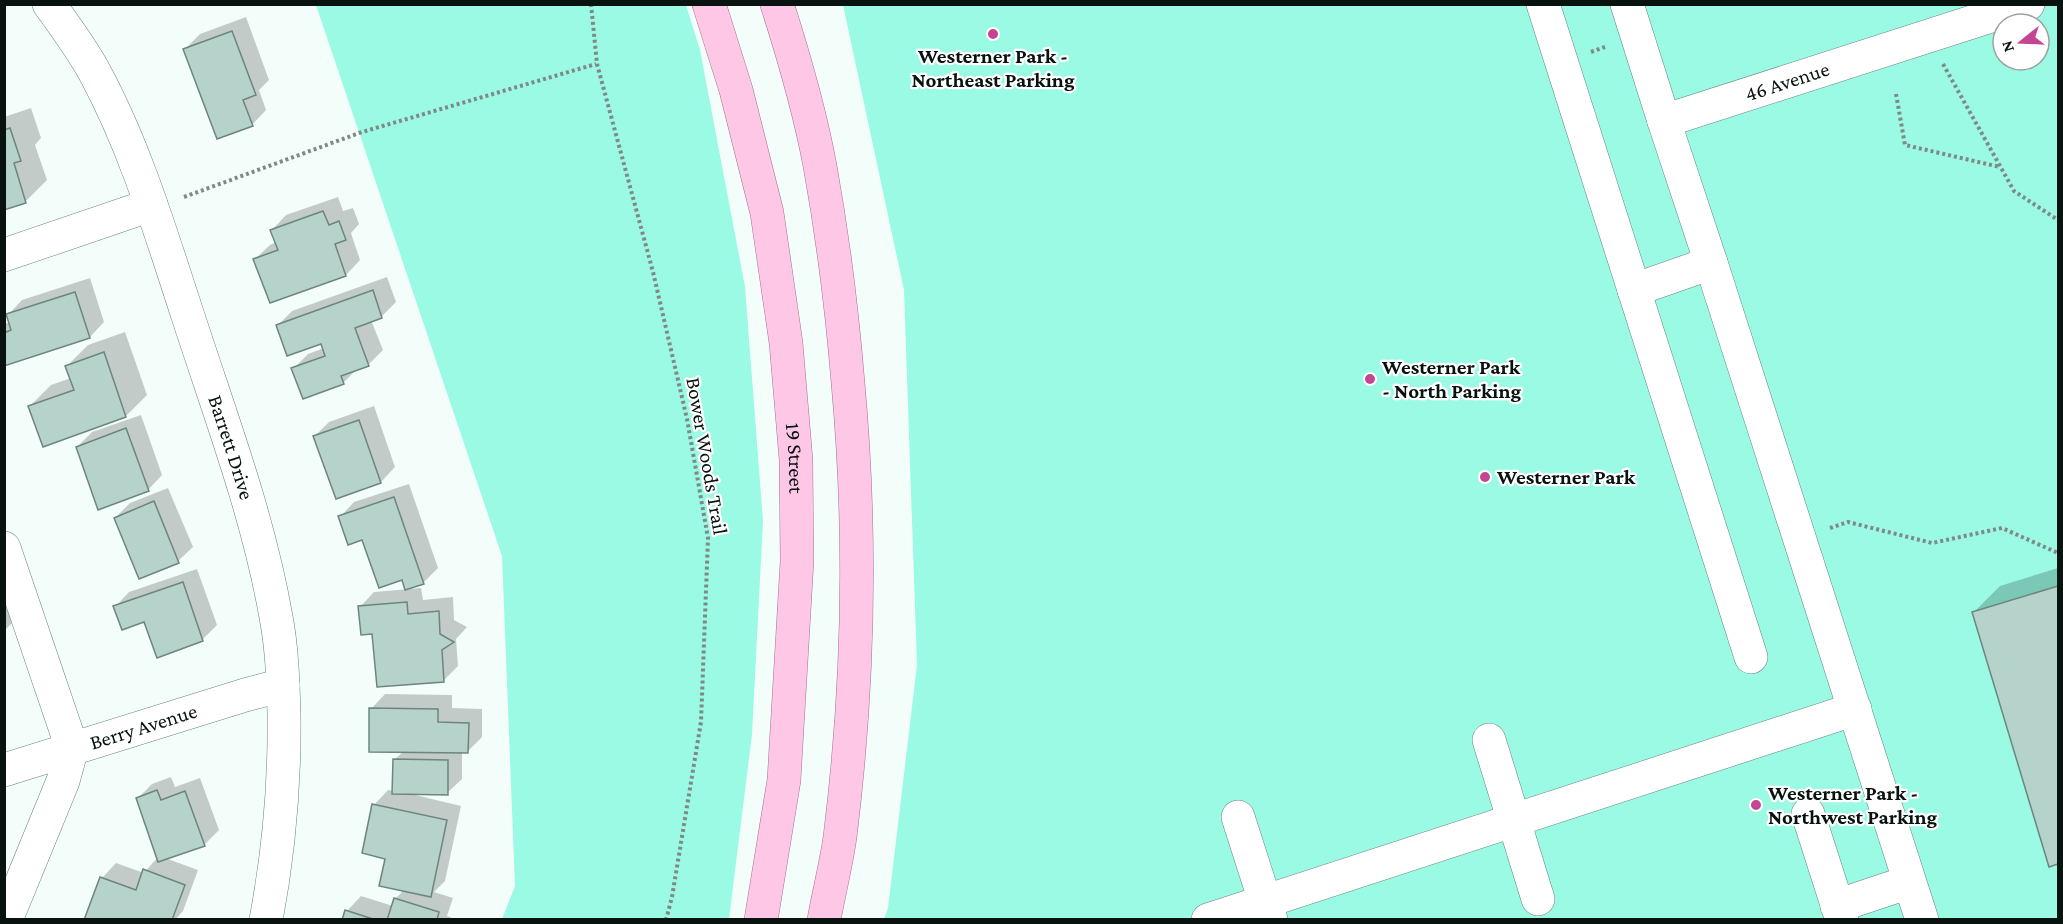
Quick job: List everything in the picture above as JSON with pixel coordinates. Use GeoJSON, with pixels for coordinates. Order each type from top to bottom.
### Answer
{"type":"FeatureCollection","features":[{"type":"Feature","properties":{"kind":"main road","name":"19 Street"},"geometry":{"type":"LineString","coordinates":[[709,4],[736,90],[767,213],[786,343],[796,460],[797,561],[784,780],[761,920]]}},
{"type":"Feature","properties":{"kind":"main road"},"geometry":{"type":"LineString","coordinates":[[777,4],[792,53],[820,165],[843,318],[855,465],[858,574],[854,691],[839,839],[824,920]]}},
{"type":"Feature","properties":{"kind":"street","name":"Barrett Drive"},"geometry":{"type":"LineString","coordinates":[[49,4],[94,71],[119,123],[152,206],[262,549],[277,620],[283,685],[285,769],[273,880],[266,920]]}},
{"type":"Feature","properties":{"kind":"street"},"geometry":{"type":"LineString","coordinates":[[1544,4],[1751,657]]}},
{"type":"Feature","properties":{"kind":"street"},"geometry":{"type":"LineString","coordinates":[[1627,4],[1922,920]]}},
{"type":"Feature","properties":{"kind":"street","name":"46 Avenue"},"geometry":{"type":"LineString","coordinates":[[1664,121],[2028,4]]}},
{"type":"Feature","properties":{"kind":"street"},"geometry":{"type":"LineString","coordinates":[[4,255],[152,206]]}},
{"type":"Feature","properties":{"kind":"street"},"geometry":{"type":"LineString","coordinates":[[1634,290],[1711,263]]}},
{"type":"Feature","properties":{"kind":"street"},"geometry":{"type":"LineString","coordinates":[[4,548],[72,748],[63,781],[6,920]]}},
{"type":"Feature","properties":{"kind":"street","name":"Berry Avenue"},"geometry":{"type":"LineString","coordinates":[[4,770],[283,685]]}},
{"type":"Feature","properties":{"kind":"street"},"geometry":{"type":"LineString","coordinates":[[1208,920],[1268,910],[1513,820],[1855,708]]}},
{"type":"Feature","properties":{"kind":"street"},"geometry":{"type":"LineString","coordinates":[[1488,740],[1538,899]]}},
{"type":"Feature","properties":{"kind":"street"},"geometry":{"type":"LineString","coordinates":[[1808,814],[1840,913],[1910,882]]}},
{"type":"Feature","properties":{"kind":"street"},"geometry":{"type":"LineString","coordinates":[[1238,817],[1268,910]]}},
{"type":"Feature","properties":{"kind":"path","name":"Bower Woods Trail"},"geometry":{"type":"LineString","coordinates":[[591,4],[597,64],[653,272],[687,419],[708,538],[701,722],[672,897],[666,920]]}},
{"type":"Feature","properties":{"kind":"path"},"geometry":{"type":"LineString","coordinates":[[1933,35],[1942,63],[2014,191],[2058,220]]}},
{"type":"Feature","properties":{"kind":"path"},"geometry":{"type":"LineString","coordinates":[[152,206],[362,132],[597,64]]}},
{"type":"Feature","properties":{"kind":"path"},"geometry":{"type":"LineString","coordinates":[[1896,94],[1905,145],[2001,167]]}},
{"type":"Feature","properties":{"kind":"path"},"geometry":{"type":"LineString","coordinates":[[1798,539],[1848,522],[1932,543],[2002,528],[2058,553]]}},
{"type":"Feature","properties":{"kind":"green space"},"geometry":{"type":"Polygon","coordinates":[[[316,5],[686,5],[700,50],[745,287],[763,521],[752,734],[729,919],[502,919],[515,886],[502,556],[316,5]]]}},
{"type":"Feature","properties":{"kind":"green space","name":"Westerner Park"},"geometry":{"type":"Polygon","coordinates":[[[843,5],[2058,5],[2058,919],[884,919],[888,908],[917,665],[904,290],[843,5]]]}},
{"type":"Feature","properties":{"kind":"building"},"geometry":{"type":"Polygon","coordinates":[[[232,31],[256,95],[243,100],[253,126],[217,139],[183,49],[232,31]]]}},
{"type":"Feature","properties":{"kind":"building"},"geometry":{"type":"Polygon","coordinates":[[[10,128],[21,161],[14,163],[26,203],[4,210],[4,130],[10,128]]]}},
{"type":"Feature","properties":{"kind":"building"},"geometry":{"type":"Polygon","coordinates":[[[323,211],[329,225],[339,221],[346,240],[335,244],[346,276],[270,303],[253,259],[278,250],[270,230],[323,211]]]}},
{"type":"Feature","properties":{"kind":"building"},"geometry":{"type":"Polygon","coordinates":[[[373,290],[382,318],[355,328],[369,366],[341,376],[344,384],[303,399],[291,368],[325,356],[321,344],[287,356],[276,325],[373,290]]]}},
{"type":"Feature","properties":{"kind":"building"},"geometry":{"type":"Polygon","coordinates":[[[75,292],[90,338],[4,366],[4,333],[11,330],[6,314],[75,292]]]}},
{"type":"Feature","properties":{"kind":"building"},"geometry":{"type":"Polygon","coordinates":[[[104,352],[126,417],[43,447],[28,406],[74,390],[65,366],[104,352]]]}},
{"type":"Feature","properties":{"kind":"building"},"geometry":{"type":"Polygon","coordinates":[[[359,420],[381,483],[336,499],[313,436],[359,420]]]}},
{"type":"Feature","properties":{"kind":"building"},"geometry":{"type":"Polygon","coordinates":[[[126,428],[149,491],[98,510],[76,447],[126,428]]]}},
{"type":"Feature","properties":{"kind":"building"},"geometry":{"type":"Polygon","coordinates":[[[394,497],[424,584],[405,590],[402,580],[379,588],[362,540],[348,545],[338,516],[394,497]]]}},
{"type":"Feature","properties":{"kind":"building"},"geometry":{"type":"Polygon","coordinates":[[[154,501],[179,563],[139,579],[114,518],[154,501]]]}},
{"type":"Feature","properties":{"kind":"building"},"geometry":{"type":"Polygon","coordinates":[[[183,582],[203,641],[157,658],[144,622],[122,630],[113,606],[183,582]]]}},
{"type":"Feature","properties":{"kind":"building"},"geometry":{"type":"Polygon","coordinates":[[[2058,586],[2058,864],[2049,867],[1972,612],[2058,586]]]}},
{"type":"Feature","properties":{"kind":"building"},"geometry":{"type":"Polygon","coordinates":[[[407,602],[408,614],[439,611],[440,634],[454,642],[442,650],[444,682],[377,687],[372,634],[361,635],[358,606],[407,602]]]}},
{"type":"Feature","properties":{"kind":"building"},"geometry":{"type":"Polygon","coordinates":[[[369,708],[438,709],[438,722],[469,723],[468,753],[369,752],[369,708]]]}},
{"type":"Feature","properties":{"kind":"building"},"geometry":{"type":"Polygon","coordinates":[[[393,759],[448,760],[448,795],[392,794],[393,759]]]}},
{"type":"Feature","properties":{"kind":"building"},"geometry":{"type":"Polygon","coordinates":[[[157,790],[161,800],[185,791],[205,846],[158,862],[136,798],[157,790]]]}},
{"type":"Feature","properties":{"kind":"building"},"geometry":{"type":"Polygon","coordinates":[[[372,804],[447,820],[431,897],[379,886],[385,859],[362,853],[372,804]]]}},
{"type":"Feature","properties":{"kind":"building"},"geometry":{"type":"Polygon","coordinates":[[[143,869],[185,885],[172,920],[84,920],[100,877],[136,890],[143,869]]]}},
{"type":"Feature","properties":{"kind":"building"},"geometry":{"type":"Polygon","coordinates":[[[394,898],[439,912],[437,920],[387,920],[394,898]]]}},
{"type":"Feature","properties":{"kind":"building"},"geometry":{"type":"Polygon","coordinates":[[[345,910],[376,920],[342,920],[345,910]]]}},
{"type":"Feature","properties":{"kind":"place","name":"Westerner Park - Northeast Parking"},"geometry":{"type":"Point","coordinates":[993,34]}},
{"type":"Feature","properties":{"kind":"place","name":"Westerner Park - North Parking"},"geometry":{"type":"Point","coordinates":[1370,379]}},
{"type":"Feature","properties":{"kind":"place","name":"Westerner Park"},"geometry":{"type":"Point","coordinates":[1485,477]}},
{"type":"Feature","properties":{"kind":"place","name":"Westerner Park - Northwest Parking"},"geometry":{"type":"Point","coordinates":[1756,805]}}]}
